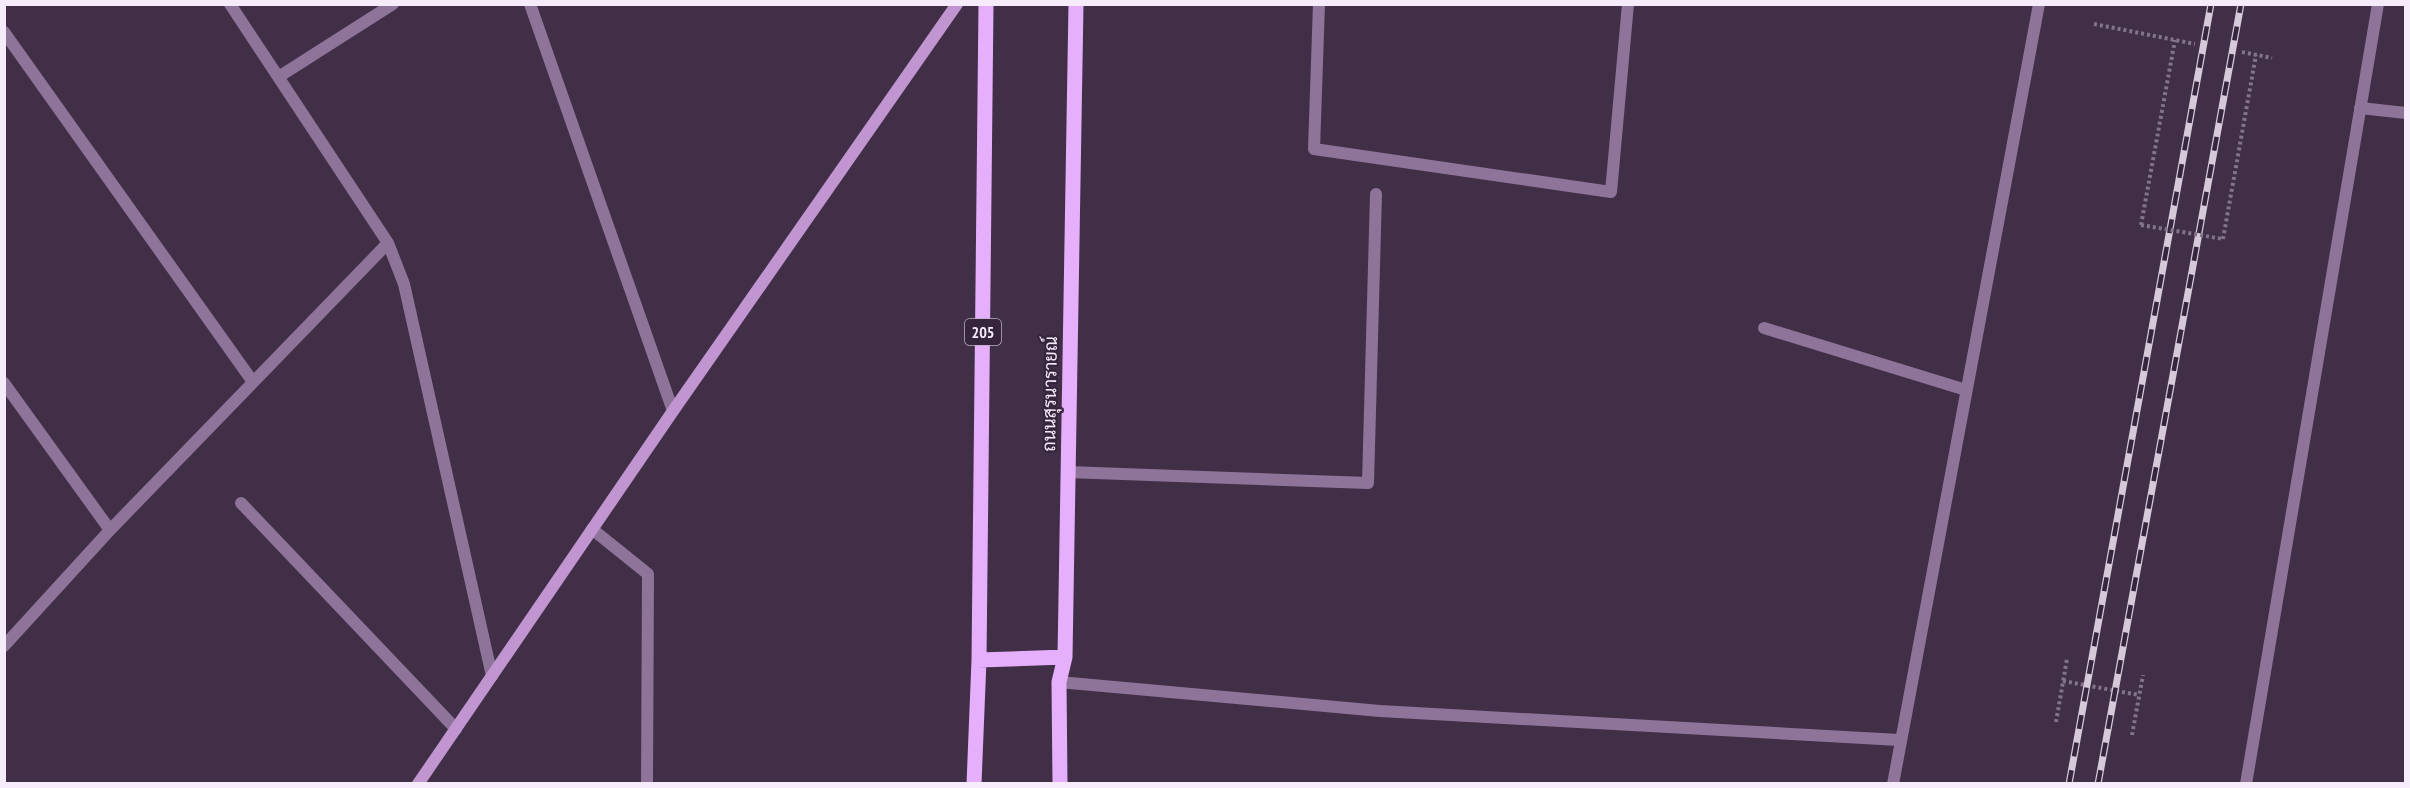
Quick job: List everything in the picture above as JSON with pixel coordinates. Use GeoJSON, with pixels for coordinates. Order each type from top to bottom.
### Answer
{"type":"FeatureCollection","features":[{"type":"Feature","properties":{"kind":"main road","name":"205"},"geometry":{"type":"LineString","coordinates":[[974,783],[979,660],[986,4]]}},
{"type":"Feature","properties":{"kind":"main road","name":"ถนนสุรนารายณ์"},"geometry":{"type":"LineString","coordinates":[[1060,783],[1059,682],[1065,657],[1076,4]]}},
{"type":"Feature","properties":{"kind":"main road"},"geometry":{"type":"LineString","coordinates":[[979,660],[1065,657]]}},
{"type":"Feature","properties":{"kind":"street"},"geometry":{"type":"LineString","coordinates":[[230,4],[280,76],[388,243],[404,284],[492,676]]}},
{"type":"Feature","properties":{"kind":"street"},"geometry":{"type":"LineString","coordinates":[[280,76],[393,4]]}},
{"type":"Feature","properties":{"kind":"street"},"geometry":{"type":"LineString","coordinates":[[530,4],[674,411]]}},
{"type":"Feature","properties":{"kind":"street"},"geometry":{"type":"LineString","coordinates":[[418,783],[957,4]]}},
{"type":"Feature","properties":{"kind":"street"},"geometry":{"type":"LineString","coordinates":[[1319,4],[1314,149],[1611,192],[1628,4]]}},
{"type":"Feature","properties":{"kind":"street"},"geometry":{"type":"LineString","coordinates":[[1893,783],[1899,740],[2039,4]]}},
{"type":"Feature","properties":{"kind":"street"},"geometry":{"type":"LineString","coordinates":[[2246,783],[2378,4]]}},
{"type":"Feature","properties":{"kind":"street"},"geometry":{"type":"LineString","coordinates":[[4,32],[253,382]]}},
{"type":"Feature","properties":{"kind":"street"},"geometry":{"type":"LineString","coordinates":[[2360,108],[2406,113]]}},
{"type":"Feature","properties":{"kind":"street"},"geometry":{"type":"LineString","coordinates":[[1068,472],[1368,483],[1376,194]]}},
{"type":"Feature","properties":{"kind":"street"},"geometry":{"type":"LineString","coordinates":[[4,646],[110,530],[388,243]]}},
{"type":"Feature","properties":{"kind":"street"},"geometry":{"type":"LineString","coordinates":[[1764,328],[1966,390]]}},
{"type":"Feature","properties":{"kind":"street"},"geometry":{"type":"LineString","coordinates":[[4,383],[110,530]]}},
{"type":"Feature","properties":{"kind":"street"},"geometry":{"type":"LineString","coordinates":[[241,503],[456,729]]}},
{"type":"Feature","properties":{"kind":"street"},"geometry":{"type":"LineString","coordinates":[[592,529],[648,574],[647,783]]}},
{"type":"Feature","properties":{"kind":"street"},"geometry":{"type":"LineString","coordinates":[[1059,682],[1380,711],[1899,740]]}},
{"type":"Feature","properties":{"kind":"path"},"geometry":{"type":"LineString","coordinates":[[2094,24],[2195,44]]}},
{"type":"Feature","properties":{"kind":"path"},"geometry":{"type":"LineString","coordinates":[[2175,40],[2141,225],[2223,239],[2256,55]]}},
{"type":"Feature","properties":{"kind":"path"},"geometry":{"type":"LineString","coordinates":[[2242,52],[2272,58]]}},
{"type":"Feature","properties":{"kind":"path"},"geometry":{"type":"LineString","coordinates":[[2056,722],[2067,659]]}},
{"type":"Feature","properties":{"kind":"path"},"geometry":{"type":"LineString","coordinates":[[2132,735],[2143,675]]}},
{"type":"Feature","properties":{"kind":"path"},"geometry":{"type":"LineString","coordinates":[[2063,681],[2139,695]]}},
{"type":"Feature","properties":{"kind":"railway"},"geometry":{"type":"LineString","coordinates":[[2069,784],[2211,4]]}},
{"type":"Feature","properties":{"kind":"railway"},"geometry":{"type":"LineString","coordinates":[[2098,784],[2241,4]]}}]}
